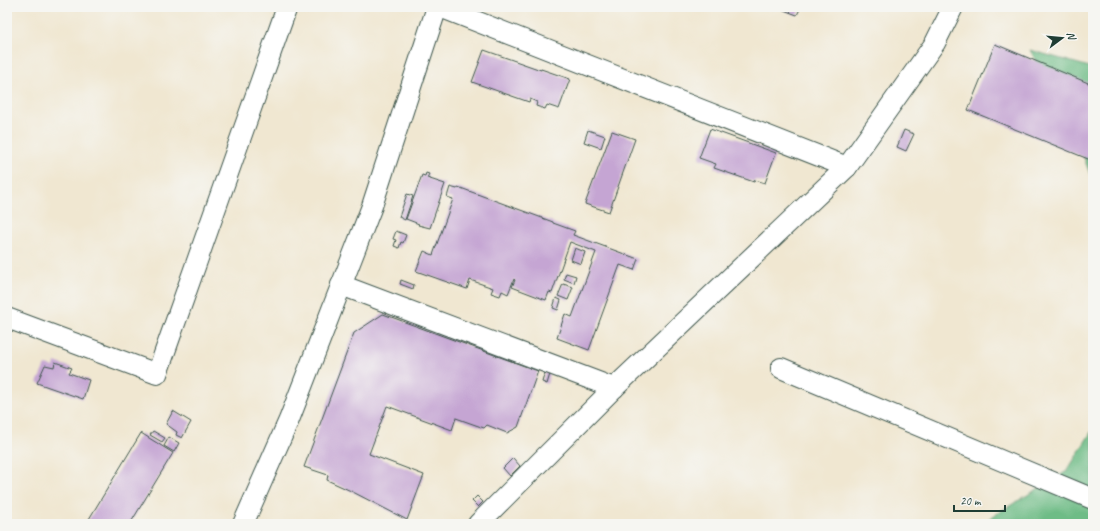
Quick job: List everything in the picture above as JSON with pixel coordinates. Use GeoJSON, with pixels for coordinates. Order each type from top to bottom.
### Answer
{"type":"FeatureCollection","features":[{"type":"Feature","properties":{"kind":"street"},"geometry":{"type":"LineString","coordinates":[[7,318],[157,374],[287,7]]}},
{"type":"Feature","properties":{"kind":"street"},"geometry":{"type":"LineString","coordinates":[[243,524],[290,420],[372,206],[439,7],[847,167]]}},
{"type":"Feature","properties":{"kind":"street"},"geometry":{"type":"LineString","coordinates":[[478,524],[614,388],[847,167],[935,43],[953,7]]}},
{"type":"Feature","properties":{"kind":"street"},"geometry":{"type":"LineString","coordinates":[[341,285],[614,388]]}},
{"type":"Feature","properties":{"kind":"street"},"geometry":{"type":"LineString","coordinates":[[781,368],[1093,499]]}},
{"type":"Feature","properties":{"kind":"green space"},"geometry":{"type":"Polygon","coordinates":[[[1030,50],[1093,68],[1093,183],[1074,130],[1030,50]]]}},
{"type":"Feature","properties":{"kind":"green space"},"geometry":{"type":"Polygon","coordinates":[[[1093,429],[1093,524],[991,524],[988,519],[1067,471],[1093,429]]]}},
{"type":"Feature","properties":{"kind":"building"},"geometry":{"type":"Polygon","coordinates":[[[776,7],[794,7],[800,9],[797,15],[776,7]]]}},
{"type":"Feature","properties":{"kind":"building"},"geometry":{"type":"Polygon","coordinates":[[[995,44],[1093,85],[1093,161],[968,110],[995,44]]]}},
{"type":"Feature","properties":{"kind":"building"},"geometry":{"type":"Polygon","coordinates":[[[484,50],[570,79],[559,109],[547,105],[545,109],[536,106],[537,102],[530,99],[529,102],[472,82],[484,50]]]}},
{"type":"Feature","properties":{"kind":"building"},"geometry":{"type":"Polygon","coordinates":[[[710,129],[776,153],[765,183],[755,180],[754,182],[714,168],[716,164],[699,158],[710,129]]]}},
{"type":"Feature","properties":{"kind":"building"},"geometry":{"type":"Polygon","coordinates":[[[588,130],[605,136],[601,148],[584,142],[588,130]]]}},
{"type":"Feature","properties":{"kind":"building"},"geometry":{"type":"Polygon","coordinates":[[[904,130],[914,134],[906,151],[897,147],[904,130]]]}},
{"type":"Feature","properties":{"kind":"building"},"geometry":{"type":"Polygon","coordinates":[[[612,131],[635,139],[609,212],[585,204],[612,131]]]}},
{"type":"Feature","properties":{"kind":"building"},"geometry":{"type":"Polygon","coordinates":[[[426,173],[429,174],[427,178],[445,184],[430,228],[418,225],[419,224],[406,219],[422,175],[425,176],[426,173]]]}},
{"type":"Feature","properties":{"kind":"building"},"geometry":{"type":"Polygon","coordinates":[[[450,187],[457,189],[458,187],[553,222],[575,231],[573,235],[638,259],[634,270],[620,265],[589,350],[557,338],[565,314],[572,317],[596,252],[570,242],[552,293],[549,292],[546,300],[512,287],[515,280],[514,279],[508,294],[502,291],[500,296],[491,293],[493,288],[470,280],[467,289],[416,271],[424,251],[433,255],[453,199],[447,197],[450,187]]]}},
{"type":"Feature","properties":{"kind":"building"},"geometry":{"type":"Polygon","coordinates":[[[407,194],[413,196],[405,220],[399,217],[407,194]]]}},
{"type":"Feature","properties":{"kind":"building"},"geometry":{"type":"Polygon","coordinates":[[[396,231],[406,235],[399,248],[394,246],[396,240],[393,239],[396,231]]]}},
{"type":"Feature","properties":{"kind":"building"},"geometry":{"type":"Polygon","coordinates":[[[575,248],[585,252],[581,264],[571,260],[575,248]]]}},
{"type":"Feature","properties":{"kind":"building"},"geometry":{"type":"Polygon","coordinates":[[[566,273],[576,276],[574,283],[564,279],[566,273]]]}},
{"type":"Feature","properties":{"kind":"building"},"geometry":{"type":"Polygon","coordinates":[[[401,280],[414,285],[413,289],[400,284],[401,280]]]}},
{"type":"Feature","properties":{"kind":"building"},"geometry":{"type":"Polygon","coordinates":[[[563,284],[573,287],[568,300],[558,296],[563,284]]]}},
{"type":"Feature","properties":{"kind":"building"},"geometry":{"type":"Polygon","coordinates":[[[556,298],[561,300],[558,310],[553,308],[556,298]]]}},
{"type":"Feature","properties":{"kind":"building"},"geometry":{"type":"Polygon","coordinates":[[[383,314],[538,371],[518,427],[507,433],[487,425],[484,428],[456,418],[452,430],[387,406],[369,454],[424,475],[407,520],[327,480],[328,475],[304,467],[354,333],[383,314]]]}},
{"type":"Feature","properties":{"kind":"building"},"geometry":{"type":"Polygon","coordinates":[[[55,362],[72,368],[69,373],[89,380],[83,399],[37,383],[45,365],[54,367],[55,362]]]}},
{"type":"Feature","properties":{"kind":"building"},"geometry":{"type":"Polygon","coordinates":[[[545,372],[550,374],[547,384],[542,382],[545,372]]]}},
{"type":"Feature","properties":{"kind":"building"},"geometry":{"type":"Polygon","coordinates":[[[173,411],[191,422],[182,438],[176,435],[177,432],[166,424],[173,411]]]}},
{"type":"Feature","properties":{"kind":"building"},"geometry":{"type":"Polygon","coordinates":[[[153,431],[165,438],[162,442],[150,435],[153,431]]]}},
{"type":"Feature","properties":{"kind":"building"},"geometry":{"type":"Polygon","coordinates":[[[141,433],[173,453],[130,524],[86,524],[141,433]]]}},
{"type":"Feature","properties":{"kind":"building"},"geometry":{"type":"Polygon","coordinates":[[[169,437],[179,443],[174,452],[164,446],[169,437]]]}},
{"type":"Feature","properties":{"kind":"building"},"geometry":{"type":"Polygon","coordinates":[[[513,458],[520,466],[510,476],[503,468],[513,458]]]}},
{"type":"Feature","properties":{"kind":"building"},"geometry":{"type":"Polygon","coordinates":[[[477,496],[483,502],[478,507],[472,501],[477,496]]]}}]}
